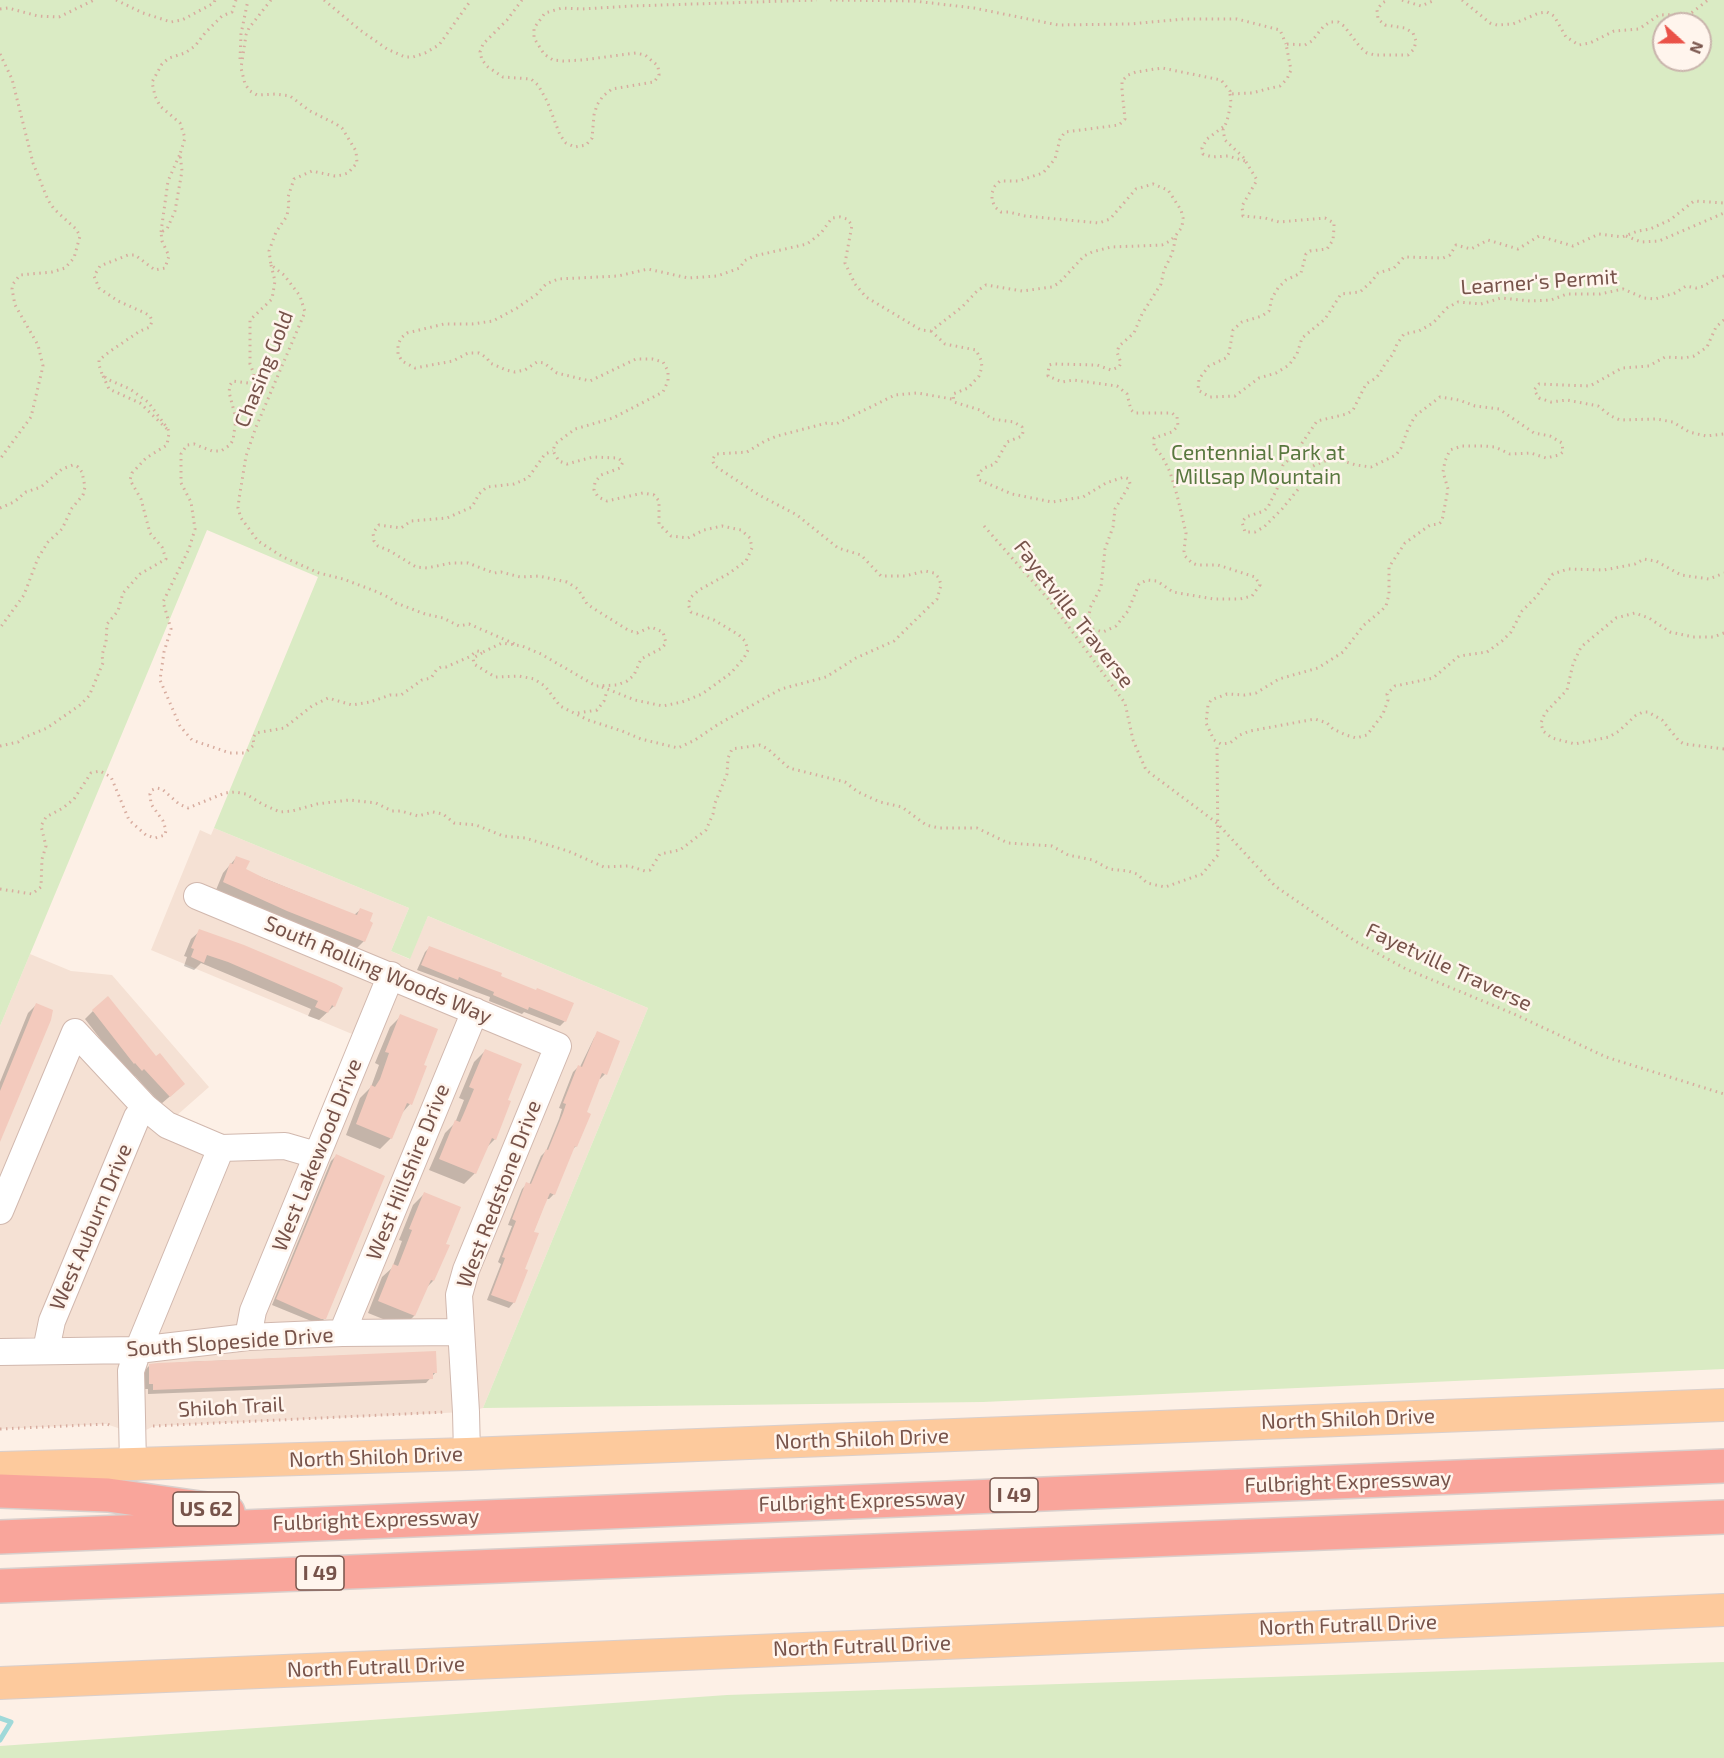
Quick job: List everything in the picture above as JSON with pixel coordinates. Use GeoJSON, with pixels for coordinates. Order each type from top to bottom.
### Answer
{"type":"FeatureCollection","features":[{"type":"Feature","properties":{"kind":"highway","name":"Fulbright Expressway"},"geometry":{"type":"LineString","coordinates":[[0,1536],[1724,1467]]}},
{"type":"Feature","properties":{"kind":"highway","name":"US 62"},"geometry":{"type":"LineString","coordinates":[[0,1491],[108,1495],[304,1523]]}},
{"type":"Feature","properties":{"kind":"highway","name":"I 49"},"geometry":{"type":"LineString","coordinates":[[0,1586],[1724,1517]]}},
{"type":"Feature","properties":{"kind":"main road","name":"North Shiloh Drive"},"geometry":{"type":"LineString","coordinates":[[0,1468],[467,1454],[1724,1405]]}},
{"type":"Feature","properties":{"kind":"main road","name":"North Futrall Drive"},"geometry":{"type":"LineString","coordinates":[[0,1683],[1724,1610]]}},
{"type":"Feature","properties":{"kind":"lane","name":"South Rolling Woods Way"},"geometry":{"type":"LineString","coordinates":[[197,896],[558,1046]]}},
{"type":"Feature","properties":{"kind":"lane","name":"West Lakewood Drive"},"geometry":{"type":"LineString","coordinates":[[248,1337],[253,1311],[391,975]]}},
{"type":"Feature","properties":{"kind":"lane","name":"West Hillshire Drive"},"geometry":{"type":"LineString","coordinates":[[342,1333],[475,1011]]}},
{"type":"Feature","properties":{"kind":"lane"},"geometry":{"type":"LineString","coordinates":[[0,1211],[75,1032],[145,1107],[167,1125],[221,1148],[285,1146],[316,1155]]}},
{"type":"Feature","properties":{"kind":"lane","name":"West Redstone Drive"},"geometry":{"type":"LineString","coordinates":[[467,1454],[459,1295],[466,1270],[558,1046]]}},
{"type":"Feature","properties":{"kind":"lane","name":"West Auburn Drive"},"geometry":{"type":"LineString","coordinates":[[46,1350],[52,1321],[137,1117],[145,1107]]}},
{"type":"Feature","properties":{"kind":"lane"},"geometry":{"type":"LineString","coordinates":[[133,1464],[131,1371],[221,1148]]}},
{"type":"Feature","properties":{"kind":"lane","name":"South Slopeside Drive"},"geometry":{"type":"LineString","coordinates":[[0,1352],[138,1350],[248,1337],[461,1332]]}},
{"type":"Feature","properties":{"kind":"path"},"geometry":{"type":"LineString","coordinates":[[0,9],[8,8],[38,16],[59,17],[94,0]]}},
{"type":"Feature","properties":{"kind":"path"},"geometry":{"type":"LineString","coordinates":[[116,0],[171,22],[182,20],[214,3],[215,0]]}},
{"type":"Feature","properties":{"kind":"path"},"geometry":{"type":"LineString","coordinates":[[169,430],[140,403],[109,389],[99,360],[140,331],[150,327],[152,321],[145,313],[118,302],[99,288],[94,280],[96,271],[128,255],[135,255],[155,270],[165,268],[169,256],[162,242],[161,232],[168,182],[185,143],[184,133],[176,118],[160,106],[152,82],[162,64],[169,58],[185,53],[195,46],[222,16],[232,12],[236,0]]}},
{"type":"Feature","properties":{"kind":"path"},"geometry":{"type":"LineString","coordinates":[[248,0],[241,37],[240,64],[242,75],[250,91],[257,95],[290,96],[310,111],[336,124],[350,140],[357,163],[342,175],[335,176],[312,171],[294,179],[288,197],[287,216],[276,232],[269,251],[275,281],[272,299],[250,320],[250,364],[254,374],[253,380],[233,381],[230,385],[229,392],[236,419],[233,440],[221,451],[212,451],[194,444],[187,445],[181,454],[181,483],[191,502],[195,529],[189,549],[163,602],[171,629],[164,652],[160,680],[180,726],[192,740],[230,753],[245,753],[254,745],[253,738],[256,733],[284,728],[312,706],[328,698],[352,705],[401,694],[422,680],[431,678],[437,669],[469,657],[477,651],[483,652]]}},
{"type":"Feature","properties":{"kind":"path"},"geometry":{"type":"LineString","coordinates":[[242,75],[242,60],[249,28],[271,0]]}},
{"type":"Feature","properties":{"kind":"path"},"geometry":{"type":"LineString","coordinates":[[324,0],[360,30],[387,49],[405,57],[424,54],[438,45],[471,0]]}},
{"type":"Feature","properties":{"kind":"path"},"geometry":{"type":"LineString","coordinates":[[522,0],[507,20],[483,44],[480,52],[482,60],[503,77],[531,79],[538,85],[548,101],[560,135],[566,143],[575,147],[586,145],[592,138],[594,115],[603,96],[612,89],[654,82],[659,75],[657,66],[645,55],[636,53],[582,60],[553,60],[544,54],[534,38],[534,28],[544,13],[562,8],[817,0]]}},
{"type":"Feature","properties":{"kind":"path"},"geometry":{"type":"LineString","coordinates":[[830,0],[914,1],[974,8],[1058,24],[1130,24],[1185,19],[1237,19],[1280,30],[1286,44],[1291,70],[1287,79],[1280,86],[1252,93],[1230,94]]}},
{"type":"Feature","properties":{"kind":"path"},"geometry":{"type":"LineString","coordinates":[[1286,44],[1305,45],[1330,22],[1338,22],[1367,52],[1375,55],[1408,55],[1414,49],[1416,41],[1413,33],[1405,28],[1385,25],[1378,19],[1377,10],[1382,3],[1388,0]]}},
{"type":"Feature","properties":{"kind":"path"},"geometry":{"type":"LineString","coordinates":[[1402,0],[1421,6],[1435,0]]}},
{"type":"Feature","properties":{"kind":"path"},"geometry":{"type":"LineString","coordinates":[[1462,0],[1497,25],[1513,24],[1547,12],[1554,16],[1566,37],[1579,45],[1590,43],[1614,31],[1639,29],[1659,15],[1690,15],[1708,0]]}},
{"type":"Feature","properties":{"kind":"path"},"geometry":{"type":"LineString","coordinates":[[0,54],[12,79],[33,163],[48,200],[80,236],[74,258],[64,268],[52,272],[20,275],[14,284],[15,305],[38,345],[43,366],[30,417],[0,459]]}},
{"type":"Feature","properties":{"kind":"path"},"geometry":{"type":"LineString","coordinates":[[931,331],[962,307],[976,291],[986,285],[1022,291],[1052,287],[1059,283],[1084,256],[1092,252],[1111,247],[1162,245],[1176,235],[1182,227],[1181,210],[1168,190],[1153,184],[1136,189],[1110,219],[1099,223],[1024,216],[1001,212],[995,207],[992,193],[1000,180],[1018,181],[1043,173],[1055,159],[1060,139],[1065,132],[1119,125],[1125,119],[1122,81],[1128,75],[1162,68],[1221,80],[1230,90],[1231,103],[1227,121],[1207,139],[1202,148],[1203,154],[1212,158],[1228,156],[1246,161]]}},
{"type":"Feature","properties":{"kind":"path"},"geometry":{"type":"LineString","coordinates":[[1223,127],[1225,140],[1246,161],[1257,180],[1242,206],[1244,216],[1279,222],[1325,218],[1334,223],[1334,234],[1333,240],[1326,249],[1310,251],[1306,254],[1301,273],[1286,280],[1278,288],[1272,298],[1269,311],[1262,316],[1242,322],[1233,330],[1226,358],[1209,366],[1199,379],[1198,390],[1210,397],[1235,396],[1259,378],[1276,373],[1289,365],[1297,354],[1302,338],[1325,319],[1341,294],[1365,289],[1378,273],[1394,268],[1404,257],[1443,258],[1452,253],[1456,245],[1471,249],[1488,240],[1518,249],[1539,236],[1573,246],[1599,234],[1616,237],[1650,229],[1670,220],[1694,201],[1724,203]]}},
{"type":"Feature","properties":{"kind":"path"},"geometry":{"type":"LineString","coordinates":[[161,232],[167,229],[175,211],[182,171],[180,154]]}},
{"type":"Feature","properties":{"kind":"path"},"geometry":{"type":"LineString","coordinates":[[1626,236],[1641,242],[1659,241],[1724,213]]}},
{"type":"Feature","properties":{"kind":"path"},"geometry":{"type":"LineString","coordinates":[[602,687],[622,684],[634,675],[642,659],[662,648],[666,643],[663,632],[651,627],[638,633],[627,630],[588,604],[578,589],[567,582],[539,576],[520,577],[501,572],[494,573],[468,563],[451,563],[427,568],[416,567],[378,546],[373,533],[379,525],[401,528],[411,521],[447,518],[472,507],[479,494],[487,487],[514,484],[528,478],[542,458],[553,451],[555,444],[575,429],[613,418],[663,392],[668,381],[668,371],[663,362],[636,359],[590,381],[557,374],[544,363],[537,362],[525,370],[515,372],[506,370],[490,363],[479,353],[468,353],[453,361],[415,369],[402,361],[398,354],[401,338],[415,330],[434,326],[493,321],[510,314],[531,299],[546,284],[558,279],[618,276],[648,269],[658,269],[688,278],[717,276],[740,268],[744,261],[754,256],[807,244],[815,239],[832,218],[840,217],[847,219],[852,225],[845,263],[855,284],[866,297],[921,330],[931,331],[945,344],[976,350],[981,360],[981,373],[968,388],[953,394],[952,399]]}},
{"type":"Feature","properties":{"kind":"path"},"geometry":{"type":"LineString","coordinates":[[516,645],[502,644],[483,652],[473,658],[474,664],[495,677],[519,676],[534,679],[545,686],[560,706],[595,724],[622,731],[640,739],[678,748],[781,689],[826,677],[862,654],[894,641],[937,599],[941,585],[934,573],[926,571],[905,576],[881,576],[861,555],[838,548],[797,515],[759,495],[716,466],[712,460],[716,454],[747,452],[777,436],[827,423],[841,422],[895,395],[917,393],[952,399],[957,404],[980,410],[992,419],[1014,422],[1022,428],[1022,436],[1007,442],[995,464],[984,468],[978,474],[979,480],[1012,494],[1052,502],[1083,497],[1106,483],[1124,477],[1129,479],[1130,484],[1114,509],[1113,527],[1105,549],[1101,587],[1090,608],[1090,623],[1096,631],[1103,632],[1116,626],[1128,611],[1139,584],[1147,580],[1157,581],[1173,592],[1213,599],[1240,599],[1252,596],[1260,585],[1255,577],[1218,565],[1197,565],[1185,556],[1186,533],[1174,483],[1162,456],[1154,447],[1154,438],[1172,432],[1178,426],[1177,417],[1172,413],[1135,413],[1131,410],[1127,394],[1117,386],[1073,380],[1062,382],[1048,376],[1049,366],[1053,364],[1097,365],[1111,370],[1119,367],[1121,363],[1117,352],[1119,346],[1134,333],[1142,314],[1161,284],[1176,235]]}},
{"type":"Feature","properties":{"kind":"path","name":"Chasing Gold"},"geometry":{"type":"LineString","coordinates":[[271,265],[284,275],[300,296],[305,312],[246,456],[238,508],[252,535],[274,552],[319,573],[343,579],[390,598],[396,603],[443,618],[459,626],[469,624],[541,654],[581,679],[602,687]]}},
{"type":"Feature","properties":{"kind":"path","name":"Learner's Permit"},"geometry":{"type":"LineString","coordinates":[[1217,743],[1206,723],[1208,705],[1211,700],[1227,694],[1256,693],[1279,679],[1318,668],[1342,652],[1364,625],[1386,606],[1389,594],[1389,567],[1405,543],[1430,525],[1439,524],[1442,521],[1448,489],[1443,472],[1450,450],[1462,446],[1484,446],[1495,447],[1509,454],[1531,453],[1546,458],[1563,452],[1562,443],[1550,436],[1534,433],[1499,409],[1475,406],[1459,400],[1440,397],[1415,416],[1396,455],[1371,467],[1336,459],[1315,465],[1310,468],[1300,487],[1264,527],[1255,532],[1245,532],[1242,522],[1246,517],[1264,511],[1268,507],[1277,489],[1283,465],[1294,455],[1317,421],[1347,414],[1353,410],[1366,384],[1380,373],[1404,334],[1419,332],[1433,323],[1447,308],[1458,302],[1481,304],[1501,298],[1530,301],[1551,300],[1568,294],[1600,294],[1623,289],[1644,298],[1655,298],[1686,286],[1704,286],[1724,276]]}},
{"type":"Feature","properties":{"kind":"path"},"geometry":{"type":"LineString","coordinates":[[1724,320],[1716,327],[1707,347],[1694,356],[1665,357],[1649,366],[1622,368],[1590,386],[1539,384],[1534,390],[1539,398],[1551,402],[1567,400],[1598,406],[1620,420],[1656,419],[1673,422],[1689,432],[1706,435],[1724,434]]}},
{"type":"Feature","properties":{"kind":"path"},"geometry":{"type":"LineString","coordinates":[[0,746],[18,742],[40,731],[63,717],[89,696],[103,663],[102,655],[106,642],[107,624],[118,611],[123,593],[140,574],[166,559],[162,547],[150,533],[141,499],[130,480],[132,473],[146,458],[167,445],[169,430],[148,402],[130,389],[111,382],[102,374]]}},
{"type":"Feature","properties":{"kind":"path"},"geometry":{"type":"LineString","coordinates":[[553,451],[559,461],[567,464],[593,457],[618,458],[623,462],[620,468],[602,475],[595,482],[594,490],[598,498],[607,501],[643,493],[654,495],[659,501],[658,524],[670,536],[688,538],[704,530],[722,526],[741,530],[750,538],[752,548],[746,561],[699,590],[691,597],[688,604],[691,612],[714,620],[745,641],[748,650],[731,673],[702,694],[663,706],[635,700],[602,687]]}},
{"type":"Feature","properties":{"kind":"path"},"geometry":{"type":"LineString","coordinates":[[0,508],[14,502],[26,492],[41,487],[62,469],[74,465],[82,472],[86,487],[83,495],[72,508],[62,529],[48,542],[38,558],[24,595],[0,628]]}},
{"type":"Feature","properties":{"kind":"path","name":"Fayetville Traverse"},"geometry":{"type":"LineString","coordinates":[[984,526],[1049,600],[1125,703],[1133,740],[1146,770],[1216,823],[1275,886],[1355,941],[1406,969],[1514,1014],[1606,1057],[1724,1094]]}},
{"type":"Feature","properties":{"kind":"path"},"geometry":{"type":"LineString","coordinates":[[0,889],[32,894],[41,887],[42,860],[46,846],[41,826],[46,817],[74,799],[91,773],[100,771],[111,777],[129,820],[146,835],[155,838],[165,835],[166,830],[163,821],[151,804],[152,790],[162,789],[178,804],[188,807],[235,792],[246,794],[280,812],[349,800],[376,803],[392,811],[418,816],[433,812],[443,814],[454,823],[476,825],[503,836],[525,838],[604,867],[629,866],[645,871],[650,870],[660,854],[680,850],[706,830],[727,774],[728,758],[732,749],[760,745],[768,749],[789,768],[845,782],[858,792],[880,802],[902,807],[926,825],[948,829],[977,828],[1008,843],[1052,846],[1074,857],[1093,860],[1109,869],[1137,874],[1147,883],[1159,886],[1176,885],[1197,878],[1216,860],[1218,846],[1217,743],[1226,744],[1251,731],[1315,719],[1327,723],[1333,729],[1346,735],[1356,738],[1367,735],[1383,714],[1388,700],[1387,694],[1395,686],[1433,678],[1459,656],[1487,652],[1510,632],[1522,611],[1553,574],[1564,570],[1604,570],[1635,564],[1644,559],[1656,561],[1681,575],[1709,579],[1724,573]]}},
{"type":"Feature","properties":{"kind":"path"},"geometry":{"type":"LineString","coordinates":[[1724,633],[1713,637],[1693,637],[1665,630],[1649,618],[1635,613],[1616,618],[1581,647],[1573,664],[1567,690],[1545,713],[1541,723],[1543,731],[1552,738],[1575,744],[1609,737],[1635,716],[1648,712],[1662,720],[1673,735],[1684,744],[1724,749]]}},
{"type":"Feature","properties":{"kind":"path"},"geometry":{"type":"LineString","coordinates":[[577,713],[597,710],[608,690]]}},
{"type":"Feature","properties":{"kind":"path","name":"Shiloh Trail"},"geometry":{"type":"LineString","coordinates":[[0,1429],[106,1424],[118,1428],[146,1430],[154,1426],[466,1412]]}},
{"type":"Feature","properties":{"kind":"shaded area"},"geometry":{"type":"Polygon","coordinates":[[[214,828],[409,908],[391,951],[409,959],[428,916],[648,1008],[483,1408],[466,1412],[154,1426],[146,1430],[118,1428],[106,1424],[0,1429],[0,1026],[30,954],[71,971],[112,975],[209,1087],[167,1124],[316,1155],[364,1039],[151,950],[200,830],[211,835],[214,828]]]}},
{"type":"Feature","properties":{"kind":"green space","name":"Centennial Park at Millsap Mountain"},"geometry":{"type":"Polygon","coordinates":[[[0,0],[1724,0],[1724,1369],[983,1402],[483,1408],[648,1008],[428,916],[410,959],[391,951],[409,908],[214,828],[318,577],[207,530],[0,1026],[0,0]]]}},
{"type":"Feature","properties":{"kind":"green space"},"geometry":{"type":"Polygon","coordinates":[[[1724,1662],[1724,1758],[0,1758],[0,1746],[727,1695],[1724,1662]]]}},
{"type":"Feature","properties":{"kind":"building"},"geometry":{"type":"Polygon","coordinates":[[[236,856],[250,861],[246,869],[266,879],[357,915],[360,908],[373,913],[370,921],[373,923],[365,942],[287,911],[223,882],[230,863],[233,864],[236,856]]]}},
{"type":"Feature","properties":{"kind":"building"},"geometry":{"type":"Polygon","coordinates":[[[199,929],[244,945],[343,988],[335,1007],[332,1005],[328,1013],[315,1007],[318,1001],[228,962],[207,955],[204,963],[191,957],[194,949],[191,948],[199,929]]]}},
{"type":"Feature","properties":{"kind":"building"},"geometry":{"type":"Polygon","coordinates":[[[429,946],[502,973],[501,976],[536,990],[537,988],[574,1003],[566,1022],[529,1007],[528,1010],[459,977],[458,980],[421,965],[429,946]]]}},
{"type":"Feature","properties":{"kind":"building"},"geometry":{"type":"Polygon","coordinates":[[[108,996],[156,1056],[160,1053],[185,1084],[170,1097],[144,1069],[142,1071],[134,1064],[92,1010],[108,996]]]}},
{"type":"Feature","properties":{"kind":"building"},"geometry":{"type":"Polygon","coordinates":[[[36,1003],[53,1010],[51,1020],[0,1142],[0,1091],[36,1003]]]}},
{"type":"Feature","properties":{"kind":"building"},"geometry":{"type":"Polygon","coordinates":[[[400,1014],[438,1029],[412,1105],[407,1103],[392,1139],[356,1124],[371,1085],[375,1087],[380,1079],[389,1053],[385,1052],[400,1014]]]}},
{"type":"Feature","properties":{"kind":"building"},"geometry":{"type":"Polygon","coordinates":[[[597,1031],[620,1041],[607,1075],[602,1073],[587,1112],[591,1114],[577,1147],[575,1146],[555,1195],[550,1193],[544,1207],[534,1232],[539,1233],[525,1269],[528,1270],[515,1303],[510,1302],[491,1295],[516,1221],[512,1219],[526,1182],[531,1184],[546,1149],[548,1150],[563,1113],[566,1104],[563,1103],[578,1065],[582,1067],[597,1031]]]}},
{"type":"Feature","properties":{"kind":"building"},"geometry":{"type":"Polygon","coordinates":[[[485,1049],[522,1064],[496,1140],[492,1138],[476,1174],[439,1159],[455,1120],[460,1122],[464,1113],[474,1089],[469,1087],[485,1049]]]}},
{"type":"Feature","properties":{"kind":"building"},"geometry":{"type":"Polygon","coordinates":[[[336,1154],[385,1176],[326,1319],[321,1319],[276,1299],[336,1154]]]}},
{"type":"Feature","properties":{"kind":"building"},"geometry":{"type":"Polygon","coordinates":[[[424,1192],[461,1207],[446,1244],[450,1245],[415,1316],[378,1301],[393,1264],[398,1266],[412,1230],[409,1229],[424,1192]]]}},
{"type":"Feature","properties":{"kind":"building"},"geometry":{"type":"Polygon","coordinates":[[[436,1351],[437,1373],[433,1373],[433,1379],[153,1390],[153,1384],[149,1384],[149,1364],[436,1351]]]}},
{"type":"Feature","properties":{"kind":"waterway"},"geometry":{"type":"LineString","coordinates":[[0,1718],[11,1722],[0,1740]]}}]}
